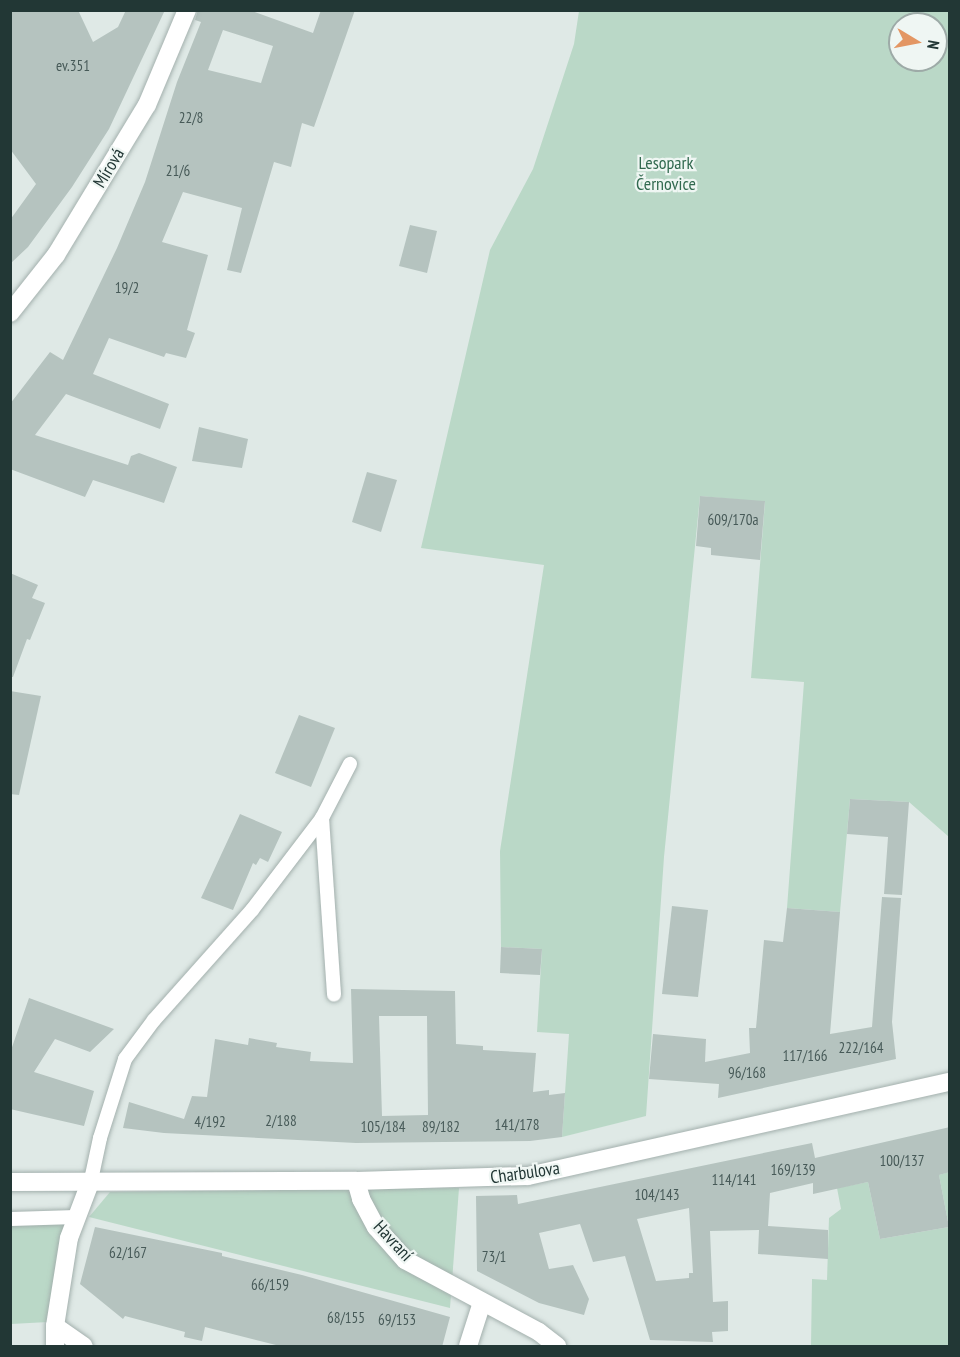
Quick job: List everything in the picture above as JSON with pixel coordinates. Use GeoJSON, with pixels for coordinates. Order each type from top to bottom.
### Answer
{"type":"FeatureCollection","features":[{"type":"Feature","properties":{"kind":"street","name":"Mírová"},"geometry":{"type":"LineString","coordinates":[[10,314],[56,255],[147,105],[187,10]]}},
{"type":"Feature","properties":{"kind":"street","name":"Charbulova"},"geometry":{"type":"LineString","coordinates":[[10,1182],[356,1181],[528,1176],[950,1082]]}},
{"type":"Feature","properties":{"kind":"street"},"geometry":{"type":"LineString","coordinates":[[56,1347],[55,1326],[69,1238],[91,1180]]}},
{"type":"Feature","properties":{"kind":"street","name":"Havraní"},"geometry":{"type":"LineString","coordinates":[[356,1181],[361,1199],[376,1227],[405,1260],[539,1332],[558,1347]]}},
{"type":"Feature","properties":{"kind":"street"},"geometry":{"type":"LineString","coordinates":[[468,1347],[482,1302]]}},
{"type":"Feature","properties":{"kind":"street"},"geometry":{"type":"LineString","coordinates":[[55,1326],[84,1347]]}},
{"type":"Feature","properties":{"kind":"lane"},"geometry":{"type":"LineString","coordinates":[[91,1180],[100,1138],[125,1059],[154,1020],[252,910],[322,818],[350,764]]}},
{"type":"Feature","properties":{"kind":"lane"},"geometry":{"type":"LineString","coordinates":[[322,818],[334,995]]}},
{"type":"Feature","properties":{"kind":"lane"},"geometry":{"type":"LineString","coordinates":[[10,1219],[77,1217]]}},
{"type":"Feature","properties":{"kind":"green space","name":"Lesopark Černovice"},"geometry":{"type":"Polygon","coordinates":[[[579,11],[949,11],[949,837],[909,802],[850,799],[840,912],[787,908],[804,682],[751,678],[765,502],[700,496],[664,857],[646,1116],[562,1137],[569,1034],[537,1032],[542,949],[501,947],[500,851],[544,565],[421,548],[490,250],[533,169],[574,44],[579,11]]]}},
{"type":"Feature","properties":{"kind":"green space"},"geometry":{"type":"Polygon","coordinates":[[[949,1172],[949,1227],[939,1175],[949,1172]]]}},
{"type":"Feature","properties":{"kind":"green space"},"geometry":{"type":"Polygon","coordinates":[[[868,1182],[880,1239],[949,1227],[949,1346],[811,1346],[812,1279],[827,1280],[829,1218],[841,1209],[837,1188],[868,1182]]]}},
{"type":"Feature","properties":{"kind":"green space"},"geometry":{"type":"Polygon","coordinates":[[[459,1188],[450,1308],[89,1217],[110,1192],[459,1188]]]}},
{"type":"Feature","properties":{"kind":"green space"},"geometry":{"type":"Polygon","coordinates":[[[11,1224],[69,1224],[48,1322],[11,1324],[11,1224]]]}},
{"type":"Feature","properties":{"kind":"building"},"geometry":{"type":"Polygon","coordinates":[[[10,10],[78,10],[93,42],[118,27],[126,10],[165,10],[109,129],[72,187],[28,247],[10,264],[10,220],[36,184],[10,149],[10,10]]]}},
{"type":"Feature","properties":{"kind":"building"},"geometry":{"type":"Polygon","coordinates":[[[198,10],[249,10],[313,33],[321,10],[355,10],[314,127],[302,123],[291,167],[274,162],[241,273],[227,270],[242,208],[183,192],[162,242],[208,255],[187,330],[195,333],[186,358],[166,353],[164,357],[109,338],[93,374],[169,404],[160,429],[66,394],[35,435],[128,465],[131,456],[139,453],[177,467],[164,503],[93,480],[85,497],[10,469],[10,404],[50,352],[63,360],[117,248],[145,182],[177,82],[201,22],[195,20],[198,10]],[[223,30],[208,70],[261,83],[273,46],[223,30]]]}},
{"type":"Feature","properties":{"kind":"building"},"geometry":{"type":"Polygon","coordinates":[[[410,225],[437,231],[427,273],[399,266],[410,225]]]}},
{"type":"Feature","properties":{"kind":"building"},"geometry":{"type":"Polygon","coordinates":[[[199,427],[248,439],[242,468],[192,461],[199,427]]]}},
{"type":"Feature","properties":{"kind":"building"},"geometry":{"type":"Polygon","coordinates":[[[367,472],[397,480],[381,532],[352,522],[367,472]]]}},
{"type":"Feature","properties":{"kind":"building"},"geometry":{"type":"Polygon","coordinates":[[[700,496],[765,501],[760,560],[711,555],[711,548],[696,546],[700,496]]]}},
{"type":"Feature","properties":{"kind":"building"},"geometry":{"type":"Polygon","coordinates":[[[10,573],[38,585],[32,598],[45,603],[30,640],[27,639],[13,677],[10,677],[10,573]]]}},
{"type":"Feature","properties":{"kind":"building"},"geometry":{"type":"Polygon","coordinates":[[[10,691],[41,696],[19,795],[10,794],[10,691]]]}},
{"type":"Feature","properties":{"kind":"building"},"geometry":{"type":"Polygon","coordinates":[[[299,715],[335,728],[311,787],[275,773],[299,715]]]}},
{"type":"Feature","properties":{"kind":"building"},"geometry":{"type":"Polygon","coordinates":[[[850,799],[909,802],[902,895],[884,894],[888,837],[847,834],[850,799]]]}},
{"type":"Feature","properties":{"kind":"building"},"geometry":{"type":"Polygon","coordinates":[[[240,814],[282,832],[268,862],[260,858],[256,865],[253,863],[233,910],[201,898],[240,814]]]}},
{"type":"Feature","properties":{"kind":"building"},"geometry":{"type":"Polygon","coordinates":[[[882,897],[901,898],[892,1022],[896,1059],[718,1098],[719,1084],[649,1079],[653,1034],[706,1039],[705,1062],[750,1053],[749,1028],[756,1028],[764,940],[783,942],[787,908],[840,912],[830,1034],[872,1027],[882,897]]]}},
{"type":"Feature","properties":{"kind":"building"},"geometry":{"type":"Polygon","coordinates":[[[672,906],[708,910],[698,997],[662,994],[672,906]]]}},
{"type":"Feature","properties":{"kind":"building"},"geometry":{"type":"Polygon","coordinates":[[[501,947],[542,949],[540,975],[500,973],[501,947]]]}},
{"type":"Feature","properties":{"kind":"building"},"geometry":{"type":"Polygon","coordinates":[[[351,989],[455,991],[456,1044],[483,1046],[483,1050],[536,1053],[533,1092],[549,1090],[549,1095],[565,1093],[562,1137],[530,1141],[356,1143],[164,1133],[123,1128],[129,1102],[184,1119],[192,1096],[207,1097],[215,1039],[248,1045],[249,1038],[277,1043],[276,1047],[311,1052],[310,1061],[353,1063],[351,989]],[[379,1016],[382,1116],[428,1115],[427,1016],[379,1016]]]}},
{"type":"Feature","properties":{"kind":"building"},"geometry":{"type":"Polygon","coordinates":[[[29,998],[114,1029],[90,1052],[55,1039],[34,1072],[94,1091],[84,1126],[10,1109],[10,1053],[29,998]]]}},
{"type":"Feature","properties":{"kind":"building"},"geometry":{"type":"Polygon","coordinates":[[[950,1127],[950,1172],[939,1175],[949,1227],[880,1239],[868,1182],[813,1194],[813,1183],[770,1193],[768,1226],[828,1230],[828,1259],[758,1254],[759,1230],[710,1231],[713,1302],[728,1301],[728,1331],[712,1332],[713,1342],[650,1340],[625,1256],[593,1262],[580,1224],[539,1233],[549,1269],[573,1265],[589,1299],[584,1315],[539,1303],[477,1271],[476,1196],[517,1195],[518,1204],[812,1143],[815,1158],[950,1127]],[[689,1208],[637,1219],[656,1281],[689,1278],[689,1273],[693,1273],[689,1208]]]}},
{"type":"Feature","properties":{"kind":"building"},"geometry":{"type":"Polygon","coordinates":[[[95,1227],[222,1253],[222,1256],[302,1275],[450,1317],[442,1347],[284,1347],[205,1327],[202,1341],[184,1337],[185,1332],[125,1316],[123,1319],[80,1284],[95,1227]]]}}]}
